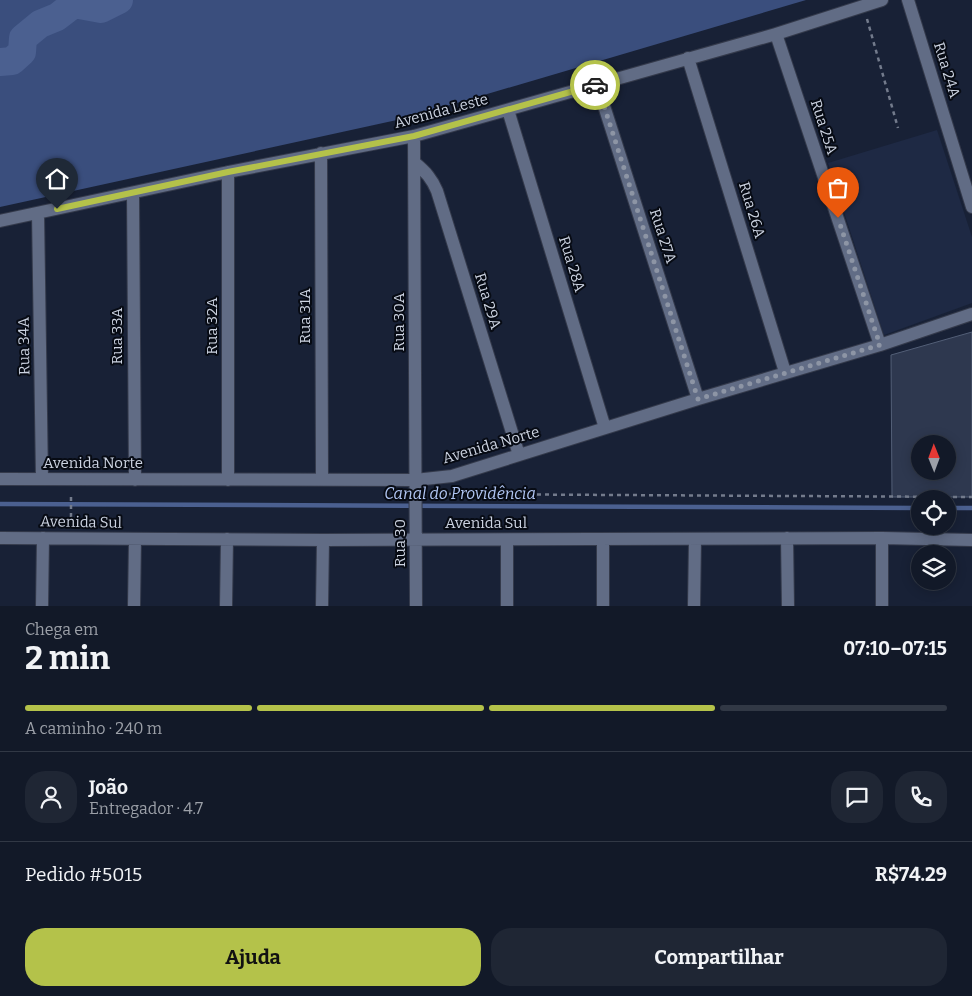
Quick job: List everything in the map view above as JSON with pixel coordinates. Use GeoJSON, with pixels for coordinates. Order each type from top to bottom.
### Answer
{"type":"FeatureCollection","features":[{"type":"Feature","properties":{"kind":"street","name":"Avenida Leste"},"geometry":{"type":"LineString","coordinates":[[0,221],[228,172],[414,136],[776,34],[882,0]]}},
{"type":"Feature","properties":{"kind":"street","name":"Rua 24A"},"geometry":{"type":"LineString","coordinates":[[908,0],[972,207]]}},
{"type":"Feature","properties":{"kind":"street","name":"Rua 25A"},"geometry":{"type":"LineString","coordinates":[[776,34],[880,345]]}},
{"type":"Feature","properties":{"kind":"street","name":"Rua 26A"},"geometry":{"type":"LineString","coordinates":[[688,58],[785,372]]}},
{"type":"Feature","properties":{"kind":"street","name":"Rua 27A"},"geometry":{"type":"LineString","coordinates":[[597,84],[698,399]]}},
{"type":"Feature","properties":{"kind":"street","name":"Rua 28A"},"geometry":{"type":"LineString","coordinates":[[508,110],[605,428]]}},
{"type":"Feature","properties":{"kind":"street","name":"Rua 30A"},"geometry":{"type":"LineString","coordinates":[[414,136],[415,483]]}},
{"type":"Feature","properties":{"kind":"street","name":"Rua 31A"},"geometry":{"type":"LineString","coordinates":[[321,153],[322,479]]}},
{"type":"Feature","properties":{"kind":"street","name":"Rua 29A"},"geometry":{"type":"LineString","coordinates":[[415,163],[429,176],[437,191],[519,454]]}},
{"type":"Feature","properties":{"kind":"street","name":"Rua 32A"},"geometry":{"type":"LineString","coordinates":[[228,172],[228,480]]}},
{"type":"Feature","properties":{"kind":"street","name":"Rua 33A"},"geometry":{"type":"LineString","coordinates":[[133,193],[135,480]]}},
{"type":"Feature","properties":{"kind":"street","name":"Rua 34A"},"geometry":{"type":"LineString","coordinates":[[38,213],[42,479]]}},
{"type":"Feature","properties":{"kind":"street","name":"Avenida Norte"},"geometry":{"type":"LineString","coordinates":[[0,479],[322,479],[415,483],[452,476],[785,372],[880,345],[972,314]]}},
{"type":"Feature","properties":{"kind":"street","name":"Rua 30"},"geometry":{"type":"LineString","coordinates":[[415,483],[416,606]]}},
{"type":"Feature","properties":{"kind":"street","name":"Avenida Sul"},"geometry":{"type":"LineString","coordinates":[[0,538],[323,540],[416,535],[507,540],[788,538],[972,540]]}},
{"type":"Feature","properties":{"kind":"street"},"geometry":{"type":"LineString","coordinates":[[42,606],[43,538]]}},
{"type":"Feature","properties":{"kind":"street"},"geometry":{"type":"LineString","coordinates":[[788,538],[788,606]]}},
{"type":"Feature","properties":{"kind":"street"},"geometry":{"type":"LineString","coordinates":[[882,538],[882,606]]}},
{"type":"Feature","properties":{"kind":"street"},"geometry":{"type":"LineString","coordinates":[[134,606],[135,539]]}},
{"type":"Feature","properties":{"kind":"street"},"geometry":{"type":"LineString","coordinates":[[226,606],[227,539]]}},
{"type":"Feature","properties":{"kind":"street"},"geometry":{"type":"LineString","coordinates":[[322,606],[323,540]]}},
{"type":"Feature","properties":{"kind":"street"},"geometry":{"type":"LineString","coordinates":[[507,540],[507,606]]}},
{"type":"Feature","properties":{"kind":"street"},"geometry":{"type":"LineString","coordinates":[[603,540],[603,606]]}},
{"type":"Feature","properties":{"kind":"street"},"geometry":{"type":"LineString","coordinates":[[694,606],[695,540]]}},
{"type":"Feature","properties":{"kind":"path"},"geometry":{"type":"LineString","coordinates":[[864,6],[898,128]]}},
{"type":"Feature","properties":{"kind":"path"},"geometry":{"type":"LineString","coordinates":[[71,490],[71,522]]}},
{"type":"Feature","properties":{"kind":"path"},"geometry":{"type":"LineString","coordinates":[[441,494],[972,498]]}},
{"type":"Feature","properties":{"kind":"shaded area"},"geometry":{"type":"Polygon","coordinates":[[[0,0],[806,0],[406,118],[0,207],[0,0]]]}},
{"type":"Feature","properties":{"kind":"shaded area"},"geometry":{"type":"Polygon","coordinates":[[[937,130],[972,237],[972,303],[884,335],[828,163],[937,130]]]}},
{"type":"Feature","properties":{"kind":"building"},"geometry":{"type":"Polygon","coordinates":[[[972,332],[972,497],[956,497],[956,490],[911,490],[911,497],[892,497],[891,355],[972,332]]]}},
{"type":"Feature","properties":{"kind":"waterway"},"geometry":{"type":"LineString","coordinates":[[0,62],[12,61],[22,52],[23,38],[40,24],[57,17],[74,4],[101,9],[119,0]]}},
{"type":"Feature","properties":{"kind":"waterway","name":"Canal do Providência"},"geometry":{"type":"LineString","coordinates":[[0,504],[911,508]]}},
{"type":"Feature","properties":{"kind":"waterway","name":"Canal do Providência"},"geometry":{"type":"LineString","coordinates":[[956,508],[972,508]]}},
{"type":"Feature","properties":{"kind":"way so far"},"geometry":{"type":"LineString","coordinates":[[595,85],[597,84],[698,399],[880,345],[838,218]]}},
{"type":"Feature","properties":{"kind":"route"},"geometry":{"type":"LineString","coordinates":[[57,209],[228,172],[414,136],[595,85]]}}]}
